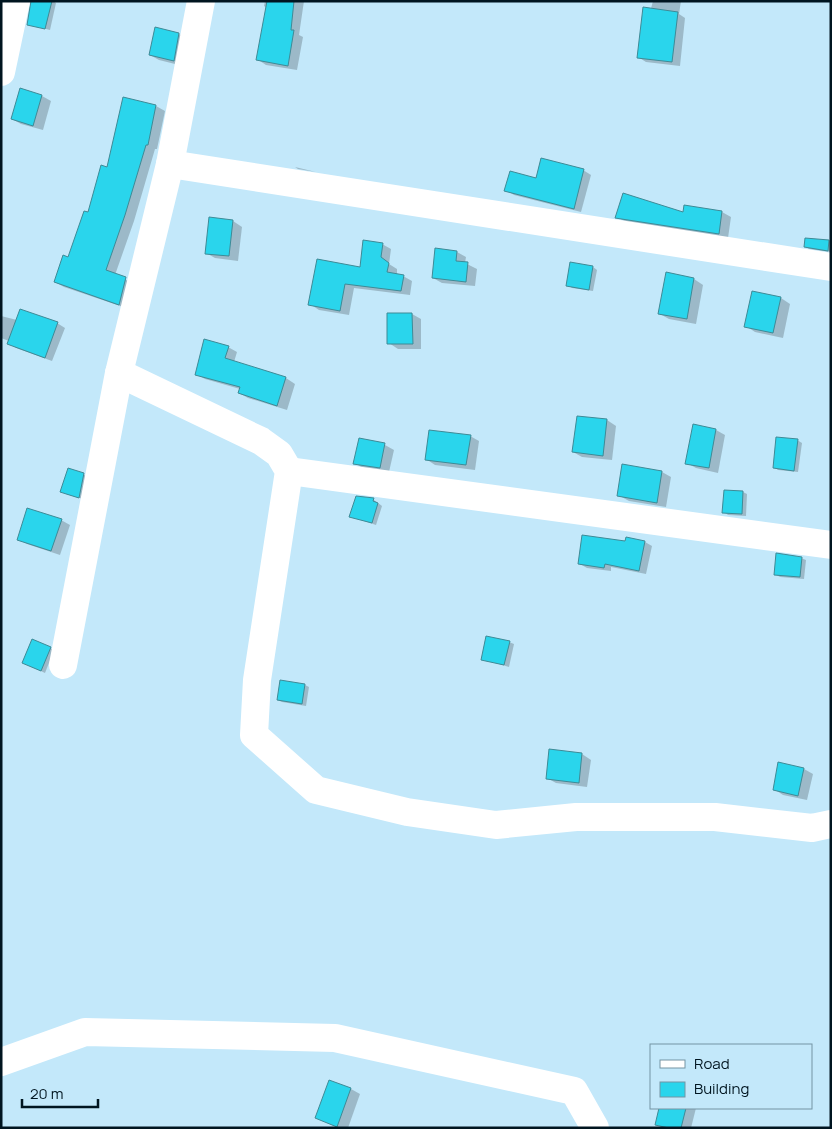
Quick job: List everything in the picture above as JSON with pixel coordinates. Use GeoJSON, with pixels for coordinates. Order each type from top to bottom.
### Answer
{"type":"FeatureCollection","features":[{"type":"Feature","properties":{"kind":"street"},"geometry":{"type":"LineString","coordinates":[[2,63],[16,1]]}},
{"type":"Feature","properties":{"kind":"street"},"geometry":{"type":"LineString","coordinates":[[64,665],[119,372],[170,164],[201,1]]}},
{"type":"Feature","properties":{"kind":"street"},"geometry":{"type":"LineString","coordinates":[[170,164],[831,267]]}},
{"type":"Feature","properties":{"kind":"street"},"geometry":{"type":"LineString","coordinates":[[119,372],[261,441],[279,454],[290,471],[257,680],[254,735],[316,790],[407,812],[496,825],[576,816],[715,817],[812,828],[831,824]]}},
{"type":"Feature","properties":{"kind":"street"},"geometry":{"type":"LineString","coordinates":[[290,471],[831,545]]}},
{"type":"Feature","properties":{"kind":"street"},"geometry":{"type":"LineString","coordinates":[[1,1062],[85,1032],[335,1038],[574,1091],[596,1128]]}},
{"type":"Feature","properties":{"kind":"building"},"geometry":{"type":"Polygon","coordinates":[[[31,1],[52,1],[45,29],[27,25],[31,1]]]}},
{"type":"Feature","properties":{"kind":"building"},"geometry":{"type":"Polygon","coordinates":[[[267,1],[294,1],[291,30],[294,30],[288,66],[256,60],[267,1]]]}},
{"type":"Feature","properties":{"kind":"building"},"geometry":{"type":"Polygon","coordinates":[[[643,7],[678,12],[672,62],[637,58],[643,7]]]}},
{"type":"Feature","properties":{"kind":"building"},"geometry":{"type":"Polygon","coordinates":[[[155,27],[179,33],[174,61],[149,55],[155,27]]]}},
{"type":"Feature","properties":{"kind":"building"},"geometry":{"type":"Polygon","coordinates":[[[20,88],[42,95],[33,126],[11,119],[20,88]]]}},
{"type":"Feature","properties":{"kind":"building"},"geometry":{"type":"Polygon","coordinates":[[[123,97],[156,105],[148,145],[146,145],[106,270],[126,277],[119,305],[54,282],[63,255],[68,257],[84,211],[88,212],[101,165],[107,167],[123,97]]]}},
{"type":"Feature","properties":{"kind":"building"},"geometry":{"type":"Polygon","coordinates":[[[541,158],[584,169],[574,209],[504,191],[510,171],[536,178],[541,158]]]}},
{"type":"Feature","properties":{"kind":"building"},"geometry":{"type":"Polygon","coordinates":[[[623,193],[683,212],[684,205],[722,211],[719,234],[615,218],[623,193]]]}},
{"type":"Feature","properties":{"kind":"building"},"geometry":{"type":"Polygon","coordinates":[[[209,217],[233,220],[229,256],[205,254],[209,217]]]}},
{"type":"Feature","properties":{"kind":"building"},"geometry":{"type":"Polygon","coordinates":[[[805,238],[829,240],[828,251],[804,247],[805,238]]]}},
{"type":"Feature","properties":{"kind":"building"},"geometry":{"type":"Polygon","coordinates":[[[363,240],[383,243],[381,257],[389,263],[387,272],[404,275],[401,291],[345,284],[340,311],[308,305],[317,259],[360,267],[363,240]]]}},
{"type":"Feature","properties":{"kind":"building"},"geometry":{"type":"Polygon","coordinates":[[[435,248],[457,251],[456,261],[468,262],[466,282],[432,278],[435,248]]]}},
{"type":"Feature","properties":{"kind":"building"},"geometry":{"type":"Polygon","coordinates":[[[570,262],[593,266],[589,290],[566,286],[570,262]]]}},
{"type":"Feature","properties":{"kind":"building"},"geometry":{"type":"Polygon","coordinates":[[[666,272],[694,278],[687,319],[658,314],[666,272]]]}},
{"type":"Feature","properties":{"kind":"building"},"geometry":{"type":"Polygon","coordinates":[[[752,291],[781,297],[773,333],[744,327],[752,291]]]}},
{"type":"Feature","properties":{"kind":"building"},"geometry":{"type":"Polygon","coordinates":[[[20,309],[58,322],[45,358],[7,344],[20,309]]]}},
{"type":"Feature","properties":{"kind":"building"},"geometry":{"type":"Polygon","coordinates":[[[387,313],[412,313],[413,344],[387,344],[387,313]]]}},
{"type":"Feature","properties":{"kind":"building"},"geometry":{"type":"Polygon","coordinates":[[[204,339],[229,346],[225,358],[286,377],[277,406],[238,393],[240,387],[195,375],[204,339]]]}},
{"type":"Feature","properties":{"kind":"building"},"geometry":{"type":"Polygon","coordinates":[[[577,416],[607,419],[603,456],[572,452],[577,416]]]}},
{"type":"Feature","properties":{"kind":"building"},"geometry":{"type":"Polygon","coordinates":[[[693,424],[716,429],[709,468],[685,464],[693,424]]]}},
{"type":"Feature","properties":{"kind":"building"},"geometry":{"type":"Polygon","coordinates":[[[429,430],[471,435],[466,465],[425,460],[429,430]]]}},
{"type":"Feature","properties":{"kind":"building"},"geometry":{"type":"Polygon","coordinates":[[[776,437],[798,439],[794,471],[773,468],[776,437]]]}},
{"type":"Feature","properties":{"kind":"building"},"geometry":{"type":"Polygon","coordinates":[[[359,438],[385,443],[380,468],[353,464],[359,438]]]}},
{"type":"Feature","properties":{"kind":"building"},"geometry":{"type":"Polygon","coordinates":[[[622,464],[662,471],[657,503],[617,496],[622,464]]]}},
{"type":"Feature","properties":{"kind":"building"},"geometry":{"type":"Polygon","coordinates":[[[68,468],[84,473],[79,498],[60,492],[68,468]]]}},
{"type":"Feature","properties":{"kind":"building"},"geometry":{"type":"Polygon","coordinates":[[[724,490],[743,491],[742,514],[722,513],[724,490]]]}},
{"type":"Feature","properties":{"kind":"building"},"geometry":{"type":"Polygon","coordinates":[[[356,496],[374,498],[373,501],[378,503],[372,523],[349,517],[356,496]]]}},
{"type":"Feature","properties":{"kind":"building"},"geometry":{"type":"Polygon","coordinates":[[[27,508],[62,519],[51,551],[17,540],[27,508]]]}},
{"type":"Feature","properties":{"kind":"building"},"geometry":{"type":"Polygon","coordinates":[[[582,535],[625,541],[626,537],[645,541],[639,571],[605,564],[604,568],[578,564],[582,535]]]}},
{"type":"Feature","properties":{"kind":"building"},"geometry":{"type":"Polygon","coordinates":[[[776,553],[802,557],[800,577],[774,575],[776,553]]]}},
{"type":"Feature","properties":{"kind":"building"},"geometry":{"type":"Polygon","coordinates":[[[486,636],[510,641],[504,665],[481,660],[486,636]]]}},
{"type":"Feature","properties":{"kind":"building"},"geometry":{"type":"Polygon","coordinates":[[[32,639],[51,647],[41,671],[22,663],[32,639]]]}},
{"type":"Feature","properties":{"kind":"building"},"geometry":{"type":"Polygon","coordinates":[[[280,680],[305,684],[302,704],[277,700],[280,680]]]}},
{"type":"Feature","properties":{"kind":"building"},"geometry":{"type":"Polygon","coordinates":[[[549,749],[582,753],[579,783],[546,779],[549,749]]]}},
{"type":"Feature","properties":{"kind":"building"},"geometry":{"type":"Polygon","coordinates":[[[778,762],[804,768],[798,796],[773,790],[778,762]]]}},
{"type":"Feature","properties":{"kind":"building"},"geometry":{"type":"Polygon","coordinates":[[[329,1080],[351,1088],[337,1127],[315,1118],[329,1080]]]}},
{"type":"Feature","properties":{"kind":"building"},"geometry":{"type":"Polygon","coordinates":[[[659,1109],[686,1109],[681,1128],[655,1125],[659,1109]]]}}]}
